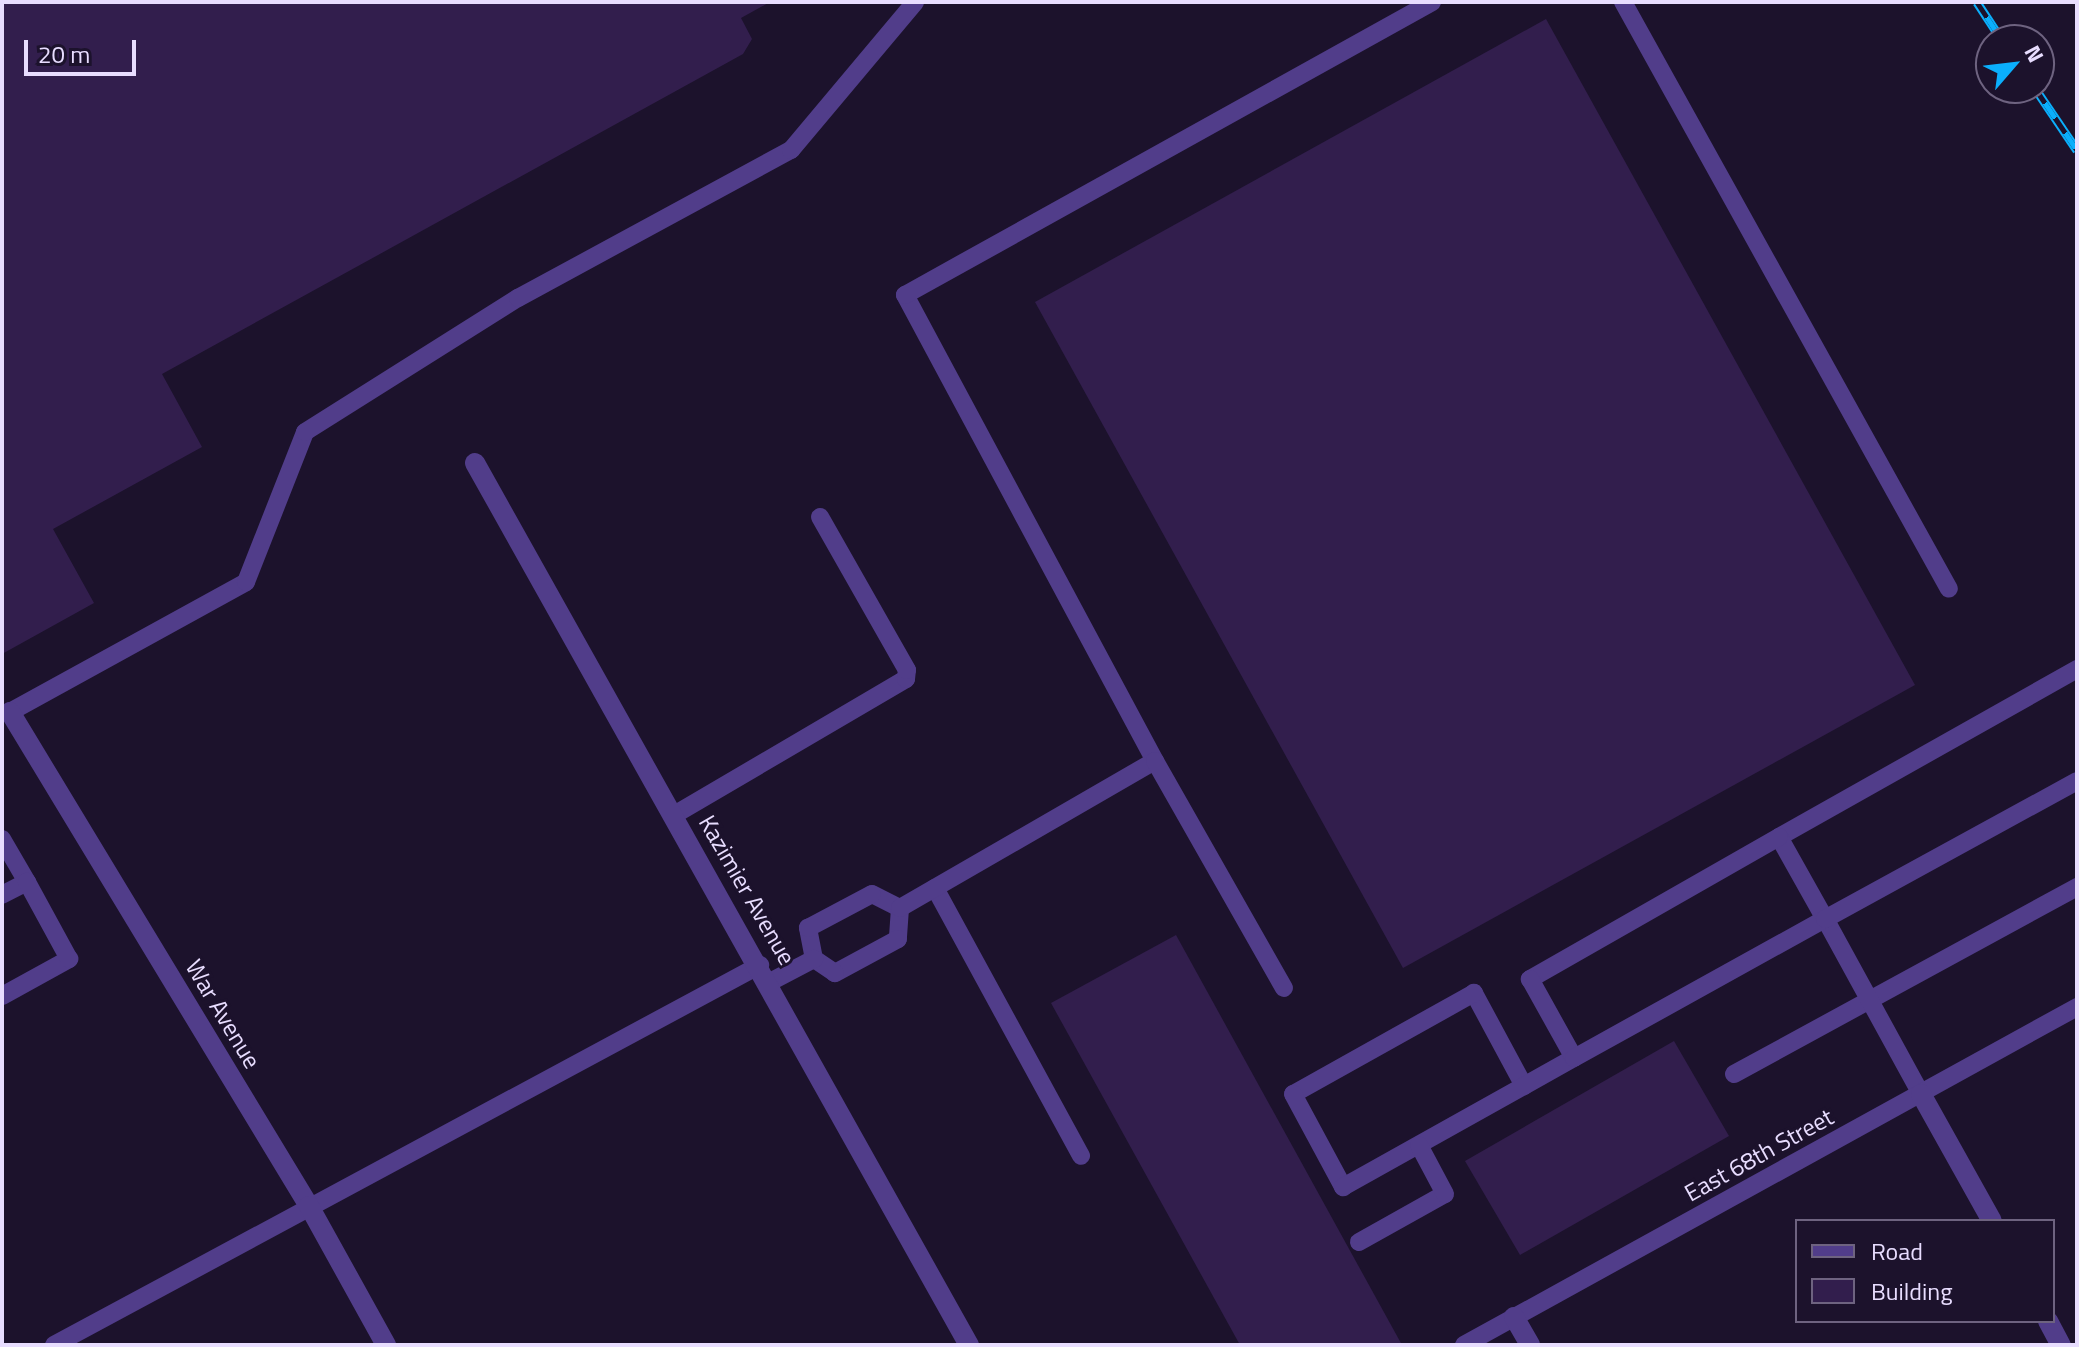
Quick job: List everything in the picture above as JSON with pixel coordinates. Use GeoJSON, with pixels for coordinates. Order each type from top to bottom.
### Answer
{"type":"FeatureCollection","features":[{"type":"Feature","properties":{"kind":"street","name":"Kazimier Avenue"},"geometry":{"type":"LineString","coordinates":[[475,463],[765,974],[969,1345]]}},
{"type":"Feature","properties":{"kind":"street","name":"War Avenue"},"geometry":{"type":"LineString","coordinates":[[10,712],[309,1206],[386,1345]]}},
{"type":"Feature","properties":{"kind":"street"},"geometry":{"type":"LineString","coordinates":[[1921,1094],[1991,1219]]}},
{"type":"Feature","properties":{"kind":"street"},"geometry":{"type":"LineString","coordinates":[[1514,1317],[1530,1345]]}},
{"type":"Feature","properties":{"kind":"street"},"geometry":{"type":"LineString","coordinates":[[2049,1323],[2061,1345]]}},
{"type":"Feature","properties":{"kind":"lane"},"geometry":{"type":"LineString","coordinates":[[10,712],[246,582],[305,432],[518,298],[791,150],[915,2]]}},
{"type":"Feature","properties":{"kind":"lane"},"geometry":{"type":"LineString","coordinates":[[1284,988],[1155,761],[905,295],[1432,2]]}},
{"type":"Feature","properties":{"kind":"lane"},"geometry":{"type":"LineString","coordinates":[[1623,2],[1949,589]]}},
{"type":"Feature","properties":{"kind":"lane"},"geometry":{"type":"LineString","coordinates":[[674,815],[906,679],[907,670],[820,517]]}},
{"type":"Feature","properties":{"kind":"lane"},"geometry":{"type":"LineString","coordinates":[[1574,1058],[1530,979],[2077,669]]}},
{"type":"Feature","properties":{"kind":"lane"},"geometry":{"type":"LineString","coordinates":[[900,908],[1155,761]]}},
{"type":"Feature","properties":{"kind":"lane"},"geometry":{"type":"LineString","coordinates":[[1524,1086],[1474,993],[1293,1094],[1343,1187],[2077,781]]}},
{"type":"Feature","properties":{"kind":"lane"},"geometry":{"type":"LineString","coordinates":[[1779,837],[1921,1094]]}},
{"type":"Feature","properties":{"kind":"lane"},"geometry":{"type":"LineString","coordinates":[[2,839],[69,959],[2,996]]}},
{"type":"Feature","properties":{"kind":"lane"},"geometry":{"type":"LineString","coordinates":[[2,895],[27,882]]}},
{"type":"Feature","properties":{"kind":"lane"},"geometry":{"type":"LineString","coordinates":[[1734,1074],[2077,887]]}},
{"type":"Feature","properties":{"kind":"lane"},"geometry":{"type":"LineString","coordinates":[[935,888],[1081,1156]]}},
{"type":"Feature","properties":{"kind":"lane"},"geometry":{"type":"LineString","coordinates":[[872,894],[900,908],[898,939],[835,973],[814,959],[808,928],[872,894]]}},
{"type":"Feature","properties":{"kind":"lane"},"geometry":{"type":"LineString","coordinates":[[54,1345],[309,1206],[765,974],[814,959]]}},
{"type":"Feature","properties":{"kind":"lane","name":"East 68th Street"},"geometry":{"type":"LineString","coordinates":[[1464,1345],[2077,1007]]}},
{"type":"Feature","properties":{"kind":"lane"},"geometry":{"type":"LineString","coordinates":[[1359,1242],[1445,1194],[1419,1145]]}},
{"type":"Feature","properties":{"kind":"building"},"geometry":{"type":"Polygon","coordinates":[[[2,2],[770,2],[741,18],[752,39],[743,54],[162,374],[202,447],[53,529],[94,603],[2,654],[2,2]]]}},
{"type":"Feature","properties":{"kind":"building"},"geometry":{"type":"Polygon","coordinates":[[[1546,19],[1915,685],[1403,968],[1035,302],[1546,19]]]}},
{"type":"Feature","properties":{"kind":"building"},"geometry":{"type":"Polygon","coordinates":[[[1176,935],[1402,1345],[1240,1345],[1051,1003],[1176,935]]]}},
{"type":"Feature","properties":{"kind":"building"},"geometry":{"type":"Polygon","coordinates":[[[1674,1041],[1729,1136],[1520,1255],[1465,1161],[1674,1041]]]}},
{"type":"Feature","properties":{"kind":"railway"},"geometry":{"type":"LineString","coordinates":[[1977,2],[1991,24]]}},
{"type":"Feature","properties":{"kind":"railway"},"geometry":{"type":"LineString","coordinates":[[2046,104],[2077,150]]}}]}
